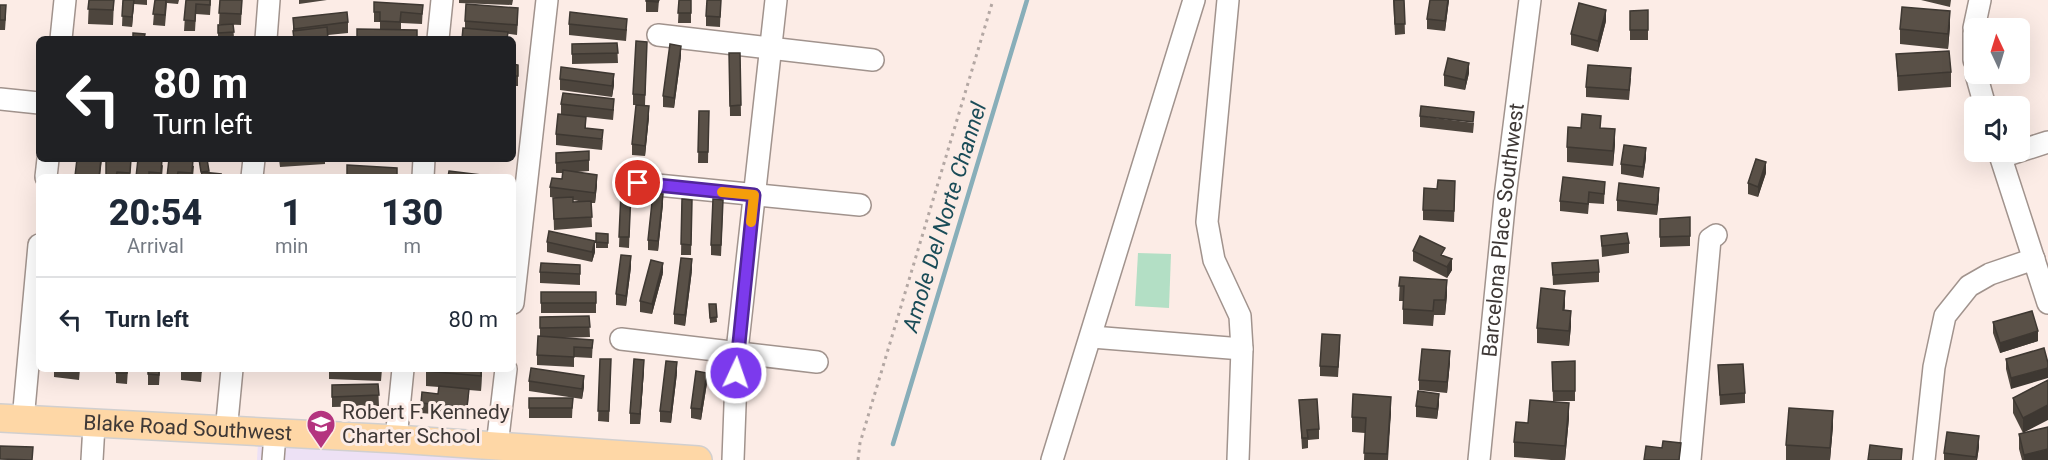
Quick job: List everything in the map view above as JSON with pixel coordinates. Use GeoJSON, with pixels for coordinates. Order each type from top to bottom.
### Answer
{"type":"FeatureCollection","features":[{"type":"Feature","properties":{"kind":"main road","name":"Blake Road Southwest"},"geometry":{"type":"LineString","coordinates":[[11,419],[226,432],[274,447],[396,439],[497,446],[531,455],[698,460]]}},
{"type":"Feature","properties":{"kind":"street"},"geometry":{"type":"LineString","coordinates":[[61,36],[65,0]]}},
{"type":"Feature","properties":{"kind":"street"},"geometry":{"type":"LineString","coordinates":[[266,36],[269,0]]}},
{"type":"Feature","properties":{"kind":"street"},"geometry":{"type":"LineString","coordinates":[[438,36],[442,0]]}},
{"type":"Feature","properties":{"kind":"street"},"geometry":{"type":"LineString","coordinates":[[516,276],[547,0]]}},
{"type":"Feature","properties":{"kind":"street"},"geometry":{"type":"LineString","coordinates":[[734,460],[737,351],[776,0]]}},
{"type":"Feature","properties":{"kind":"street"},"geometry":{"type":"LineString","coordinates":[[1052,460],[1092,337],[1194,0]]}},
{"type":"Feature","properties":{"kind":"street"},"geometry":{"type":"LineString","coordinates":[[1228,0],[1207,222],[1214,260],[1240,316],[1242,349],[1238,460]]}},
{"type":"Feature","properties":{"kind":"street","name":"Barcelona Place Southwest"},"geometry":{"type":"LineString","coordinates":[[1479,460],[1505,197],[1530,0]]}},
{"type":"Feature","properties":{"kind":"street"},"geometry":{"type":"LineString","coordinates":[[1977,18],[1980,0]]}},
{"type":"Feature","properties":{"kind":"street"},"geometry":{"type":"LineString","coordinates":[[658,35],[873,60]]}},
{"type":"Feature","properties":{"kind":"street"},"geometry":{"type":"LineString","coordinates":[[0,99],[36,103]]}},
{"type":"Feature","properties":{"kind":"street"},"geometry":{"type":"LineString","coordinates":[[2030,146],[2048,142]]}},
{"type":"Feature","properties":{"kind":"street"},"geometry":{"type":"LineString","coordinates":[[2003,162],[2048,303]]}},
{"type":"Feature","properties":{"kind":"street"},"geometry":{"type":"LineString","coordinates":[[638,183],[860,205]]}},
{"type":"Feature","properties":{"kind":"street"},"geometry":{"type":"LineString","coordinates":[[1690,460],[1710,239],[1716,235]]}},
{"type":"Feature","properties":{"kind":"street"},"geometry":{"type":"LineString","coordinates":[[1924,460],[1934,367],[1945,316],[1969,286],[1989,274],[2034,259]]}},
{"type":"Feature","properties":{"kind":"street"},"geometry":{"type":"LineString","coordinates":[[11,419],[36,294]]}},
{"type":"Feature","properties":{"kind":"street"},"geometry":{"type":"LineString","coordinates":[[1092,337],[1242,349]]}},
{"type":"Feature","properties":{"kind":"street"},"geometry":{"type":"LineString","coordinates":[[621,339],[817,362]]}},
{"type":"Feature","properties":{"kind":"street"},"geometry":{"type":"LineString","coordinates":[[226,432],[232,372]]}},
{"type":"Feature","properties":{"kind":"street"},"geometry":{"type":"LineString","coordinates":[[396,439],[403,372]]}},
{"type":"Feature","properties":{"kind":"street"},"geometry":{"type":"LineString","coordinates":[[497,446],[506,372]]}},
{"type":"Feature","properties":{"kind":"street"},"geometry":{"type":"LineString","coordinates":[[92,460],[94,425]]}},
{"type":"Feature","properties":{"kind":"path"},"geometry":{"type":"LineString","coordinates":[[858,460],[860,443],[993,0]]}},
{"type":"Feature","properties":{"kind":"shaded area","name":"Robert F. Kennedy Charter School"},"geometry":{"type":"Polygon","coordinates":[[[258,442],[522,460],[257,460],[258,442]]]}},
{"type":"Feature","properties":{"kind":"green space"},"geometry":{"type":"Polygon","coordinates":[[[1138,253],[1171,254],[1169,308],[1135,306],[1138,253]]]}},
{"type":"Feature","properties":{"kind":"building"},"geometry":{"type":"Polygon","coordinates":[[[89,0],[114,0],[113,10],[88,9],[89,0]]]}},
{"type":"Feature","properties":{"kind":"building"},"geometry":{"type":"Polygon","coordinates":[[[123,0],[134,0],[132,17],[122,16],[123,0]]]}},
{"type":"Feature","properties":{"kind":"building"},"geometry":{"type":"Polygon","coordinates":[[[155,0],[166,0],[165,15],[153,14],[155,0]]]}},
{"type":"Feature","properties":{"kind":"building"},"geometry":{"type":"Polygon","coordinates":[[[186,0],[210,0],[210,5],[196,4],[195,21],[184,20],[186,0]]]}},
{"type":"Feature","properties":{"kind":"building"},"geometry":{"type":"Polygon","coordinates":[[[220,0],[242,0],[241,14],[219,13],[220,0]]]}},
{"type":"Feature","properties":{"kind":"building"},"geometry":{"type":"Polygon","coordinates":[[[679,0],[691,0],[691,13],[678,13],[679,0]]]}},
{"type":"Feature","properties":{"kind":"building"},"geometry":{"type":"Polygon","coordinates":[[[707,0],[721,0],[720,17],[706,16],[707,0]]]}},
{"type":"Feature","properties":{"kind":"building"},"geometry":{"type":"Polygon","coordinates":[[[1394,0],[1404,0],[1405,24],[1395,24],[1394,0]]]}},
{"type":"Feature","properties":{"kind":"building"},"geometry":{"type":"Polygon","coordinates":[[[1430,0],[1448,0],[1445,21],[1427,19],[1430,0]]]}},
{"type":"Feature","properties":{"kind":"building"},"geometry":{"type":"Polygon","coordinates":[[[374,2],[423,5],[422,14],[401,12],[400,22],[380,21],[380,12],[374,12],[374,2]]]}},
{"type":"Feature","properties":{"kind":"building"},"geometry":{"type":"Polygon","coordinates":[[[1579,3],[1606,10],[1598,41],[1571,34],[1579,3]]]}},
{"type":"Feature","properties":{"kind":"building"},"geometry":{"type":"Polygon","coordinates":[[[466,4],[518,8],[517,25],[465,21],[466,4]]]}},
{"type":"Feature","properties":{"kind":"building"},"geometry":{"type":"Polygon","coordinates":[[[0,5],[6,5],[5,20],[0,20],[0,5]]]}},
{"type":"Feature","properties":{"kind":"building"},"geometry":{"type":"Polygon","coordinates":[[[1902,7],[1950,11],[1948,34],[1900,29],[1902,7]]]}},
{"type":"Feature","properties":{"kind":"building"},"geometry":{"type":"Polygon","coordinates":[[[1648,10],[1648,30],[1630,30],[1630,11],[1648,10]]]}},
{"type":"Feature","properties":{"kind":"building"},"geometry":{"type":"Polygon","coordinates":[[[347,12],[348,22],[294,29],[293,18],[347,12]]]}},
{"type":"Feature","properties":{"kind":"building"},"geometry":{"type":"Polygon","coordinates":[[[570,12],[627,19],[626,30],[569,24],[570,12]]]}},
{"type":"Feature","properties":{"kind":"building"},"geometry":{"type":"Polygon","coordinates":[[[233,24],[234,32],[218,33],[218,25],[233,24]]]}},
{"type":"Feature","properties":{"kind":"building"},"geometry":{"type":"Polygon","coordinates":[[[327,27],[328,36],[294,36],[293,31],[327,27]]]}},
{"type":"Feature","properties":{"kind":"building"},"geometry":{"type":"Polygon","coordinates":[[[463,28],[508,32],[507,36],[462,36],[463,28]]]}},
{"type":"Feature","properties":{"kind":"building"},"geometry":{"type":"Polygon","coordinates":[[[357,29],[417,30],[417,36],[357,36],[357,29]]]}},
{"type":"Feature","properties":{"kind":"building"},"geometry":{"type":"Polygon","coordinates":[[[133,33],[145,34],[145,36],[133,36],[133,33]]]}},
{"type":"Feature","properties":{"kind":"building"},"geometry":{"type":"Polygon","coordinates":[[[636,41],[647,42],[645,95],[633,94],[636,41]]]}},
{"type":"Feature","properties":{"kind":"building"},"geometry":{"type":"Polygon","coordinates":[[[617,43],[618,53],[572,54],[572,44],[617,43]]]}},
{"type":"Feature","properties":{"kind":"building"},"geometry":{"type":"Polygon","coordinates":[[[670,44],[681,46],[674,98],[663,96],[670,44]]]}},
{"type":"Feature","properties":{"kind":"building"},"geometry":{"type":"Polygon","coordinates":[[[1949,51],[1951,72],[1898,76],[1896,54],[1949,51]]]}},
{"type":"Feature","properties":{"kind":"building"},"geometry":{"type":"Polygon","coordinates":[[[729,53],[740,53],[741,105],[730,106],[729,53]]]}},
{"type":"Feature","properties":{"kind":"building"},"geometry":{"type":"Polygon","coordinates":[[[1448,58],[1469,63],[1465,80],[1444,75],[1448,58]]]}},
{"type":"Feature","properties":{"kind":"building"},"geometry":{"type":"Polygon","coordinates":[[[1588,65],[1631,68],[1629,90],[1586,87],[1588,65]]]}},
{"type":"Feature","properties":{"kind":"building"},"geometry":{"type":"Polygon","coordinates":[[[561,67],[614,74],[612,86],[560,79],[561,67]]]}},
{"type":"Feature","properties":{"kind":"building"},"geometry":{"type":"Polygon","coordinates":[[[563,93],[614,99],[613,110],[561,104],[563,93]]]}},
{"type":"Feature","properties":{"kind":"building"},"geometry":{"type":"Polygon","coordinates":[[[636,105],[649,106],[645,146],[632,144],[636,105]]]}},
{"type":"Feature","properties":{"kind":"building"},"geometry":{"type":"Polygon","coordinates":[[[1421,106],[1474,112],[1473,122],[1420,116],[1421,106]]]}},
{"type":"Feature","properties":{"kind":"building"},"geometry":{"type":"Polygon","coordinates":[[[699,111],[709,111],[708,152],[698,152],[699,111]]]}},
{"type":"Feature","properties":{"kind":"building"},"geometry":{"type":"Polygon","coordinates":[[[558,114],[586,117],[585,128],[603,130],[602,139],[556,134],[558,114]]]}},
{"type":"Feature","properties":{"kind":"building"},"geometry":{"type":"Polygon","coordinates":[[[1582,114],[1601,116],[1600,128],[1615,129],[1613,151],[1567,147],[1568,127],[1581,128],[1582,114]]]}},
{"type":"Feature","properties":{"kind":"building"},"geometry":{"type":"Polygon","coordinates":[[[1624,145],[1646,148],[1643,167],[1621,164],[1624,145]]]}},
{"type":"Feature","properties":{"kind":"building"},"geometry":{"type":"Polygon","coordinates":[[[589,151],[589,160],[556,163],[556,153],[589,151]]]}},
{"type":"Feature","properties":{"kind":"building"},"geometry":{"type":"Polygon","coordinates":[[[1756,159],[1766,162],[1758,187],[1748,183],[1756,159]]]}},
{"type":"Feature","properties":{"kind":"building"},"geometry":{"type":"Polygon","coordinates":[[[77,162],[101,162],[99,174],[75,174],[77,162]]]}},
{"type":"Feature","properties":{"kind":"building"},"geometry":{"type":"Polygon","coordinates":[[[106,162],[131,162],[130,173],[106,174],[106,162]]]}},
{"type":"Feature","properties":{"kind":"building"},"geometry":{"type":"Polygon","coordinates":[[[138,162],[162,162],[161,173],[136,174],[138,162]]]}},
{"type":"Feature","properties":{"kind":"building"},"geometry":{"type":"Polygon","coordinates":[[[169,162],[193,162],[192,173],[167,174],[169,162]]]}},
{"type":"Feature","properties":{"kind":"building"},"geometry":{"type":"Polygon","coordinates":[[[199,162],[208,162],[209,171],[201,172],[199,162]]]}},
{"type":"Feature","properties":{"kind":"building"},"geometry":{"type":"Polygon","coordinates":[[[347,165],[397,168],[397,174],[347,174],[347,165]]]}},
{"type":"Feature","properties":{"kind":"building"},"geometry":{"type":"Polygon","coordinates":[[[563,170],[597,175],[595,193],[550,187],[552,178],[562,179],[563,170]]]}},
{"type":"Feature","properties":{"kind":"building"},"geometry":{"type":"Polygon","coordinates":[[[449,171],[473,174],[448,174],[449,171]]]}},
{"type":"Feature","properties":{"kind":"building"},"geometry":{"type":"Polygon","coordinates":[[[1563,177],[1605,182],[1604,194],[1589,192],[1588,204],[1560,201],[1563,177]]]}},
{"type":"Feature","properties":{"kind":"building"},"geometry":{"type":"Polygon","coordinates":[[[1438,180],[1455,181],[1454,211],[1423,210],[1424,188],[1437,189],[1438,180]]]}},
{"type":"Feature","properties":{"kind":"building"},"geometry":{"type":"Polygon","coordinates":[[[1619,183],[1659,188],[1657,205],[1617,200],[1619,183]]]}},
{"type":"Feature","properties":{"kind":"building"},"geometry":{"type":"Polygon","coordinates":[[[621,192],[631,192],[629,237],[619,237],[621,192]]]}},
{"type":"Feature","properties":{"kind":"building"},"geometry":{"type":"Polygon","coordinates":[[[653,193],[663,194],[658,241],[648,240],[653,193]]]}},
{"type":"Feature","properties":{"kind":"building"},"geometry":{"type":"Polygon","coordinates":[[[573,197],[573,202],[591,201],[592,217],[554,219],[553,198],[573,197]]]}},
{"type":"Feature","properties":{"kind":"building"},"geometry":{"type":"Polygon","coordinates":[[[682,199],[692,200],[691,245],[681,244],[682,199]]]}},
{"type":"Feature","properties":{"kind":"building"},"geometry":{"type":"Polygon","coordinates":[[[713,199],[723,200],[721,245],[711,245],[713,199]]]}},
{"type":"Feature","properties":{"kind":"building"},"geometry":{"type":"Polygon","coordinates":[[[1690,217],[1690,236],[1660,237],[1660,219],[1690,217]]]}},
{"type":"Feature","properties":{"kind":"building"},"geometry":{"type":"Polygon","coordinates":[[[549,231],[595,241],[592,252],[547,242],[549,231]]]}},
{"type":"Feature","properties":{"kind":"building"},"geometry":{"type":"Polygon","coordinates":[[[596,233],[608,234],[608,243],[596,242],[596,233]]]}},
{"type":"Feature","properties":{"kind":"building"},"geometry":{"type":"Polygon","coordinates":[[[1627,233],[1629,243],[1602,246],[1601,236],[1627,233]]]}},
{"type":"Feature","properties":{"kind":"building"},"geometry":{"type":"Polygon","coordinates":[[[1420,236],[1445,248],[1441,255],[1452,259],[1447,267],[1413,251],[1420,236]]]}},
{"type":"Feature","properties":{"kind":"building"},"geometry":{"type":"Polygon","coordinates":[[[621,255],[631,256],[626,296],[616,294],[621,255]]]}},
{"type":"Feature","properties":{"kind":"building"},"geometry":{"type":"Polygon","coordinates":[[[681,258],[692,259],[685,315],[674,314],[681,258]]]}},
{"type":"Feature","properties":{"kind":"building"},"geometry":{"type":"Polygon","coordinates":[[[651,260],[663,263],[652,304],[640,301],[651,260]]]}},
{"type":"Feature","properties":{"kind":"building"},"geometry":{"type":"Polygon","coordinates":[[[1598,260],[1599,272],[1553,275],[1552,263],[1598,260]]]}},
{"type":"Feature","properties":{"kind":"building"},"geometry":{"type":"Polygon","coordinates":[[[541,263],[580,265],[580,274],[540,272],[541,263]]]}},
{"type":"Feature","properties":{"kind":"building"},"geometry":{"type":"Polygon","coordinates":[[[1400,277],[1447,280],[1445,300],[1434,300],[1433,311],[1403,309],[1404,286],[1399,286],[1400,277]]]}},
{"type":"Feature","properties":{"kind":"building"},"geometry":{"type":"Polygon","coordinates":[[[1541,288],[1565,291],[1563,310],[1571,311],[1569,331],[1537,328],[1541,288]]]}},
{"type":"Feature","properties":{"kind":"building"},"geometry":{"type":"Polygon","coordinates":[[[541,292],[596,292],[596,303],[541,303],[541,292]]]}},
{"type":"Feature","properties":{"kind":"building"},"geometry":{"type":"Polygon","coordinates":[[[709,304],[716,304],[717,317],[710,318],[709,304]]]}},
{"type":"Feature","properties":{"kind":"building"},"geometry":{"type":"Polygon","coordinates":[[[2032,311],[2038,331],[2000,343],[1993,322],[2032,311]]]}},
{"type":"Feature","properties":{"kind":"building"},"geometry":{"type":"Polygon","coordinates":[[[589,316],[590,327],[540,328],[540,317],[589,316]]]}},
{"type":"Feature","properties":{"kind":"building"},"geometry":{"type":"Polygon","coordinates":[[[1322,334],[1340,335],[1338,367],[1320,366],[1322,334]]]}},
{"type":"Feature","properties":{"kind":"building"},"geometry":{"type":"Polygon","coordinates":[[[538,336],[593,340],[592,348],[574,347],[574,357],[537,355],[538,336]]]}},
{"type":"Feature","properties":{"kind":"building"},"geometry":{"type":"Polygon","coordinates":[[[2044,348],[2048,368],[2011,378],[2006,359],[2044,348]]]}},
{"type":"Feature","properties":{"kind":"building"},"geometry":{"type":"Polygon","coordinates":[[[1422,349],[1450,351],[1447,382],[1419,380],[1422,349]]]}},
{"type":"Feature","properties":{"kind":"building"},"geometry":{"type":"Polygon","coordinates":[[[600,359],[611,359],[609,411],[598,411],[600,359]]]}},
{"type":"Feature","properties":{"kind":"building"},"geometry":{"type":"Polygon","coordinates":[[[634,359],[644,360],[640,414],[630,413],[634,359]]]}},
{"type":"Feature","properties":{"kind":"building"},"geometry":{"type":"Polygon","coordinates":[[[666,361],[677,362],[671,412],[660,411],[666,361]]]}},
{"type":"Feature","properties":{"kind":"building"},"geometry":{"type":"Polygon","coordinates":[[[1575,361],[1575,391],[1553,391],[1552,362],[1575,361]]]}},
{"type":"Feature","properties":{"kind":"building"},"geometry":{"type":"Polygon","coordinates":[[[1743,364],[1745,393],[1720,395],[1718,365],[1743,364]]]}},
{"type":"Feature","properties":{"kind":"building"},"geometry":{"type":"Polygon","coordinates":[[[531,368],[584,376],[582,389],[529,381],[531,368]]]}},
{"type":"Feature","properties":{"kind":"building"},"geometry":{"type":"Polygon","coordinates":[[[696,371],[707,373],[701,409],[691,408],[696,371]]]}},
{"type":"Feature","properties":{"kind":"building"},"geometry":{"type":"Polygon","coordinates":[[[148,372],[159,372],[159,375],[148,374],[148,372]]]}},
{"type":"Feature","properties":{"kind":"building"},"geometry":{"type":"Polygon","coordinates":[[[437,372],[481,372],[481,376],[437,372]]]}},
{"type":"Feature","properties":{"kind":"building"},"geometry":{"type":"Polygon","coordinates":[[[2048,380],[2048,405],[2023,418],[2013,398],[2048,380]]]}},
{"type":"Feature","properties":{"kind":"building"},"geometry":{"type":"Polygon","coordinates":[[[378,384],[379,395],[332,397],[332,385],[378,384]]]}},
{"type":"Feature","properties":{"kind":"building"},"geometry":{"type":"Polygon","coordinates":[[[439,386],[469,389],[467,407],[421,403],[422,392],[438,394],[439,386]]]}},
{"type":"Feature","properties":{"kind":"building"},"geometry":{"type":"Polygon","coordinates":[[[1418,391],[1439,394],[1437,409],[1416,406],[1418,391]]]}},
{"type":"Feature","properties":{"kind":"building"},"geometry":{"type":"Polygon","coordinates":[[[1353,394],[1391,397],[1387,454],[1364,453],[1366,418],[1352,417],[1353,394]]]}},
{"type":"Feature","properties":{"kind":"building"},"geometry":{"type":"Polygon","coordinates":[[[529,398],[573,398],[572,408],[529,408],[529,398]]]}},
{"type":"Feature","properties":{"kind":"building"},"geometry":{"type":"Polygon","coordinates":[[[1317,399],[1319,429],[1307,430],[1308,438],[1302,438],[1299,400],[1317,399]]]}},
{"type":"Feature","properties":{"kind":"building"},"geometry":{"type":"Polygon","coordinates":[[[1530,400],[1569,403],[1565,446],[1514,442],[1516,422],[1528,423],[1530,400]]]}},
{"type":"Feature","properties":{"kind":"building"},"geometry":{"type":"Polygon","coordinates":[[[1789,408],[1833,411],[1830,448],[1786,445],[1789,408]]]}},
{"type":"Feature","properties":{"kind":"building"},"geometry":{"type":"Polygon","coordinates":[[[2048,427],[2048,449],[2024,455],[2019,434],[2048,427]]]}},
{"type":"Feature","properties":{"kind":"building"},"geometry":{"type":"Polygon","coordinates":[[[1947,432],[1979,436],[1976,457],[1944,453],[1947,432]]]}},
{"type":"Feature","properties":{"kind":"building"},"geometry":{"type":"Polygon","coordinates":[[[1663,441],[1681,443],[1679,460],[1644,460],[1646,446],[1662,448],[1663,441]]]}},
{"type":"Feature","properties":{"kind":"building"},"geometry":{"type":"Polygon","coordinates":[[[1870,445],[1902,449],[1901,460],[1868,460],[1870,445]]]}},
{"type":"Feature","properties":{"kind":"building"},"geometry":{"type":"Polygon","coordinates":[[[0,446],[33,447],[32,460],[0,459],[0,446]]]}},
{"type":"Feature","properties":{"kind":"waterway","name":"Amole Del Norte Channel"},"geometry":{"type":"LineString","coordinates":[[893,444],[1027,0]]}},
{"type":"Feature","properties":{"kind":"slow traffic"},"geometry":{"type":"LineString","coordinates":[[722,192],[754,195],[751,222]]}},
{"type":"Feature","properties":{"kind":"place","name":"Robert F. Kennedy Charter School"},"geometry":{"type":"Point","coordinates":[321,450]}},
{"type":"Feature","properties":{"kind":"route"},"geometry":{"type":"LineString","coordinates":[[638,183],[754,195],[736,373]]}}]}
